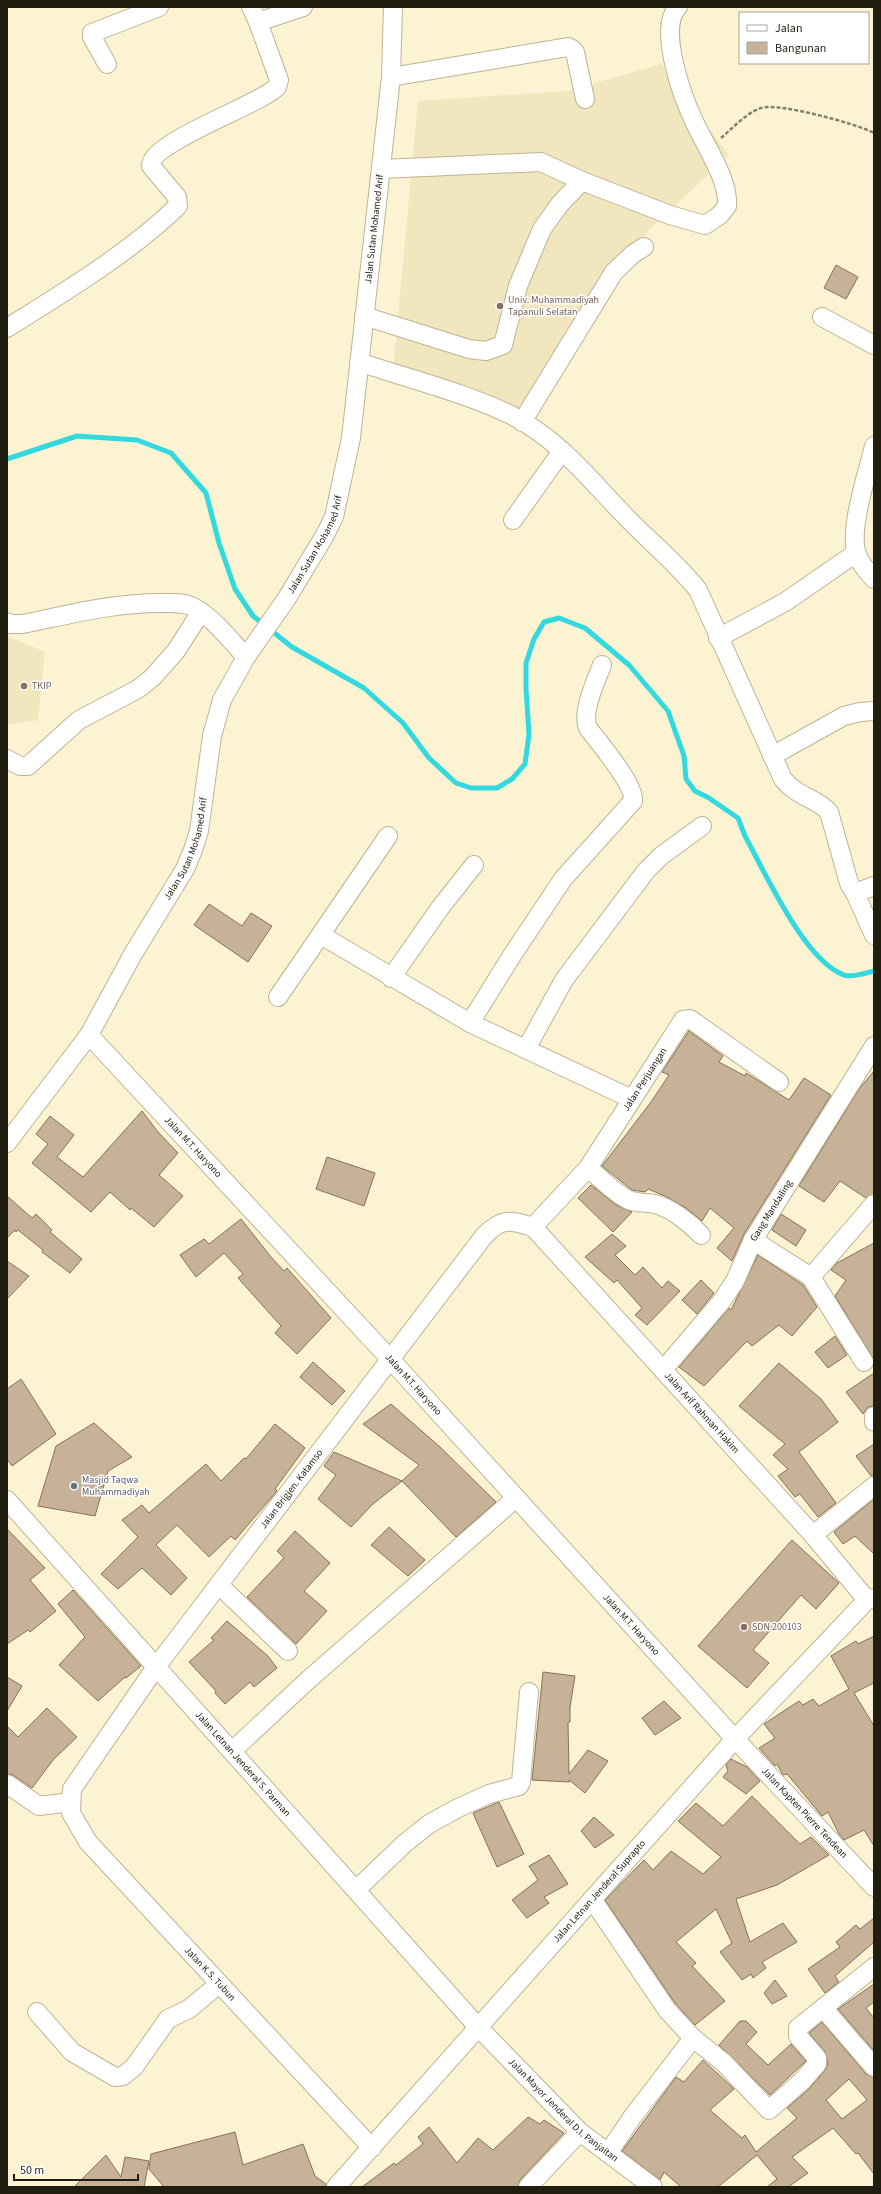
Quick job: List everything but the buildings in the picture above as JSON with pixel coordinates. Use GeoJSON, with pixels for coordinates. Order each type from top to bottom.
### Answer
{"type":"FeatureCollection","features":[{"type":"Feature","properties":{"kind":"street"},"geometry":{"type":"LineString","coordinates":[[107,64],[92,36],[92,33],[159,7]]}},
{"type":"Feature","properties":{"kind":"street"},"geometry":{"type":"LineString","coordinates":[[7,328],[51,301],[153,230],[178,206],[177,197],[151,166],[152,159],[160,152],[195,130],[277,87],[279,80],[254,14],[303,7]]}},
{"type":"Feature","properties":{"kind":"street","name":"Jalan Sutan Mohamed Arif"},"geometry":{"type":"LineString","coordinates":[[7,1143],[88,1035],[133,954],[185,869],[199,831],[217,715],[229,686],[251,650],[287,598],[325,535],[334,517],[351,438],[391,77],[394,7]]}},
{"type":"Feature","properties":{"kind":"street"},"geometry":{"type":"LineString","coordinates":[[381,169],[540,162],[582,181],[670,215],[705,225],[720,216],[727,206],[727,201],[722,179],[688,107],[676,67],[669,35],[672,15],[678,7]]}},
{"type":"Feature","properties":{"kind":"street"},"geometry":{"type":"LineString","coordinates":[[391,77],[568,47],[575,52],[585,99]]}},
{"type":"Feature","properties":{"kind":"street"},"geometry":{"type":"LineString","coordinates":[[364,316],[469,349],[486,351],[503,345],[518,286],[542,229],[560,204],[582,181]]}},
{"type":"Feature","properties":{"kind":"street"},"geometry":{"type":"LineString","coordinates":[[522,422],[614,272],[633,254],[644,247]]}},
{"type":"Feature","properties":{"kind":"street"},"geometry":{"type":"LineString","coordinates":[[822,317],[874,344]]}},
{"type":"Feature","properties":{"kind":"street"},"geometry":{"type":"LineString","coordinates":[[359,362],[485,405],[522,422],[562,451],[586,472],[631,522],[683,572],[698,590],[780,775],[788,786],[830,812],[849,883],[874,936]]}},
{"type":"Feature","properties":{"kind":"street"},"geometry":{"type":"LineString","coordinates":[[874,446],[862,492],[855,533],[856,553],[864,568],[874,579]]}},
{"type":"Feature","properties":{"kind":"street"},"geometry":{"type":"LineString","coordinates":[[513,520],[562,451]]}},
{"type":"Feature","properties":{"kind":"street"},"geometry":{"type":"LineString","coordinates":[[718,638],[785,602],[856,553]]}},
{"type":"Feature","properties":{"kind":"street"},"geometry":{"type":"LineString","coordinates":[[7,622],[10,624],[22,624],[104,607],[139,603],[183,604],[201,612],[217,626],[251,650]]}},
{"type":"Feature","properties":{"kind":"street"},"geometry":{"type":"LineString","coordinates":[[7,759],[20,766],[28,766],[78,720],[142,686],[159,672],[176,651],[201,612]]}},
{"type":"Feature","properties":{"kind":"street"},"geometry":{"type":"LineString","coordinates":[[470,1023],[511,957],[564,879],[633,801],[632,792],[588,728],[585,720],[595,682],[602,665]]}},
{"type":"Feature","properties":{"kind":"street"},"geometry":{"type":"LineString","coordinates":[[772,756],[844,716],[860,712],[874,711]]}},
{"type":"Feature","properties":{"kind":"street"},"geometry":{"type":"LineString","coordinates":[[526,1049],[564,980],[646,871],[661,856],[702,826]]}},
{"type":"Feature","properties":{"kind":"street"},"geometry":{"type":"LineString","coordinates":[[278,998],[388,836]]}},
{"type":"Feature","properties":{"kind":"street"},"geometry":{"type":"LineString","coordinates":[[391,978],[440,908],[474,865]]}},
{"type":"Feature","properties":{"kind":"street"},"geometry":{"type":"LineString","coordinates":[[855,893],[874,886]]}},
{"type":"Feature","properties":{"kind":"street"},"geometry":{"type":"LineString","coordinates":[[321,935],[391,978],[470,1023],[632,1099]]}},
{"type":"Feature","properties":{"kind":"street","name":"Jalan Perjuangan"},"geometry":{"type":"LineString","coordinates":[[533,1227],[588,1168],[677,1027],[685,1019],[690,1020],[779,1082]]}},
{"type":"Feature","properties":{"kind":"street","name":"Jalan M.T. Haryono"},"geometry":{"type":"LineString","coordinates":[[88,1035],[391,1360],[735,1739]]}},
{"type":"Feature","properties":{"kind":"street","name":"Gang Mandailing"},"geometry":{"type":"LineString","coordinates":[[663,1370],[721,1302],[735,1282],[753,1240],[874,1046]]}},
{"type":"Feature","properties":{"kind":"street"},"geometry":{"type":"LineString","coordinates":[[588,1168],[622,1196],[629,1200],[657,1205],[689,1224],[701,1235]]}},
{"type":"Feature","properties":{"kind":"street"},"geometry":{"type":"LineString","coordinates":[[811,1277],[874,1204]]}},
{"type":"Feature","properties":{"kind":"street","name":"Jalan Brigjen. Katamso"},"geometry":{"type":"LineString","coordinates":[[72,1796],[156,1667],[484,1236],[493,1227],[511,1221],[533,1227]]}},
{"type":"Feature","properties":{"kind":"street","name":"Jalan Arif Rahman Hakim"},"geometry":{"type":"LineString","coordinates":[[533,1227],[871,1599]]}},
{"type":"Feature","properties":{"kind":"street"},"geometry":{"type":"LineString","coordinates":[[753,1240],[811,1277],[864,1362]]}},
{"type":"Feature","properties":{"kind":"street"},"geometry":{"type":"LineString","coordinates":[[874,1416],[874,1422]]}},
{"type":"Feature","properties":{"kind":"street"},"geometry":{"type":"LineString","coordinates":[[813,1535],[874,1486]]}},
{"type":"Feature","properties":{"kind":"street"},"geometry":{"type":"LineString","coordinates":[[232,1751],[307,1681],[516,1498]]}},
{"type":"Feature","properties":{"kind":"street","name":"Jalan Letnan Jenderal S. Parman"},"geometry":{"type":"LineString","coordinates":[[7,1500],[478,2028]]}},
{"type":"Feature","properties":{"kind":"street"},"geometry":{"type":"LineString","coordinates":[[219,1585],[288,1651]]}},
{"type":"Feature","properties":{"kind":"street","name":"Jalan Letnan Jenderal Suprapto"},"geometry":{"type":"LineString","coordinates":[[336,2187],[735,1739],[871,1599]]}},
{"type":"Feature","properties":{"kind":"street"},"geometry":{"type":"LineString","coordinates":[[356,1890],[404,1844],[429,1824],[458,1808],[483,1797],[519,1786],[521,1782],[529,1692]]}},
{"type":"Feature","properties":{"kind":"street","name":"Jalan Kapten Pierre Tendean"},"geometry":{"type":"LineString","coordinates":[[735,1739],[874,1887]]}},
{"type":"Feature","properties":{"kind":"street"},"geometry":{"type":"LineString","coordinates":[[7,1784],[39,1806],[72,1796]]}},
{"type":"Feature","properties":{"kind":"street","name":"Jalan K.S. Tubun"},"geometry":{"type":"LineString","coordinates":[[72,1796],[71,1813],[88,1842],[372,2148]]}},
{"type":"Feature","properties":{"kind":"street"},"geometry":{"type":"LineString","coordinates":[[592,1899],[667,2010],[693,2038],[723,2062],[769,2110],[816,2067],[817,2058],[796,2032],[802,2024],[874,1967]]}},
{"type":"Feature","properties":{"kind":"street"},"geometry":{"type":"LineString","coordinates":[[37,2012],[72,2052],[115,2077],[119,2077],[134,2067],[168,2020],[189,2009],[219,1984]]}},
{"type":"Feature","properties":{"kind":"street"},"geometry":{"type":"LineString","coordinates":[[823,2008],[874,2067]]}},
{"type":"Feature","properties":{"kind":"street","name":"Jalan Mayor Jenderal D.I. Panjaitan"},"geometry":{"type":"LineString","coordinates":[[478,2028],[580,2132],[653,2187]]}},
{"type":"Feature","properties":{"kind":"street"},"geometry":{"type":"LineString","coordinates":[[608,2153],[633,2116],[693,2038]]}},
{"type":"Feature","properties":{"kind":"street"},"geometry":{"type":"LineString","coordinates":[[528,2187],[580,2132]]}},
{"type":"Feature","properties":{"kind":"path"},"geometry":{"type":"LineString","coordinates":[[707,149],[750,114],[769,106],[796,109],[874,133]]}},
{"type":"Feature","properties":{"kind":"shaded area","name":"Univ. Muhammadiyah Tapanuli Selatan"},"geometry":{"type":"Polygon","coordinates":[[[661,64],[729,155],[649,230],[524,428],[392,381],[418,101],[568,91],[661,64]]]}},
{"type":"Feature","properties":{"kind":"shaded area","name":"TKIP"},"geometry":{"type":"Polygon","coordinates":[[[7,636],[45,652],[38,720],[7,725],[7,636]]]}},
{"type":"Feature","properties":{"kind":"waterway"},"geometry":{"type":"LineString","coordinates":[[7,459],[77,436],[137,440],[171,453],[206,493],[219,543],[235,589],[253,616],[292,647],[364,688],[403,723],[429,758],[456,783],[471,788],[497,788],[512,779],[525,764],[529,734],[526,663],[534,639],[544,622],[559,618],[585,628],[629,665],[668,711],[684,756],[686,779],[695,791],[709,798],[738,818],[745,836],[787,914],[815,952],[829,966],[847,976],[854,976],[874,971]]}},
{"type":"Feature","properties":{"kind":"place","name":"Univ. Muhammadiyah Tapanuli Selatan"},"geometry":{"type":"Point","coordinates":[500,306]}},
{"type":"Feature","properties":{"kind":"place","name":"TKIP"},"geometry":{"type":"Point","coordinates":[24,686]}},
{"type":"Feature","properties":{"kind":"place","name":"Masjid Taqwa Muhammadiyah"},"geometry":{"type":"Point","coordinates":[74,1486]}},
{"type":"Feature","properties":{"kind":"place","name":"SDN 200103"},"geometry":{"type":"Point","coordinates":[744,1627]}}]}
